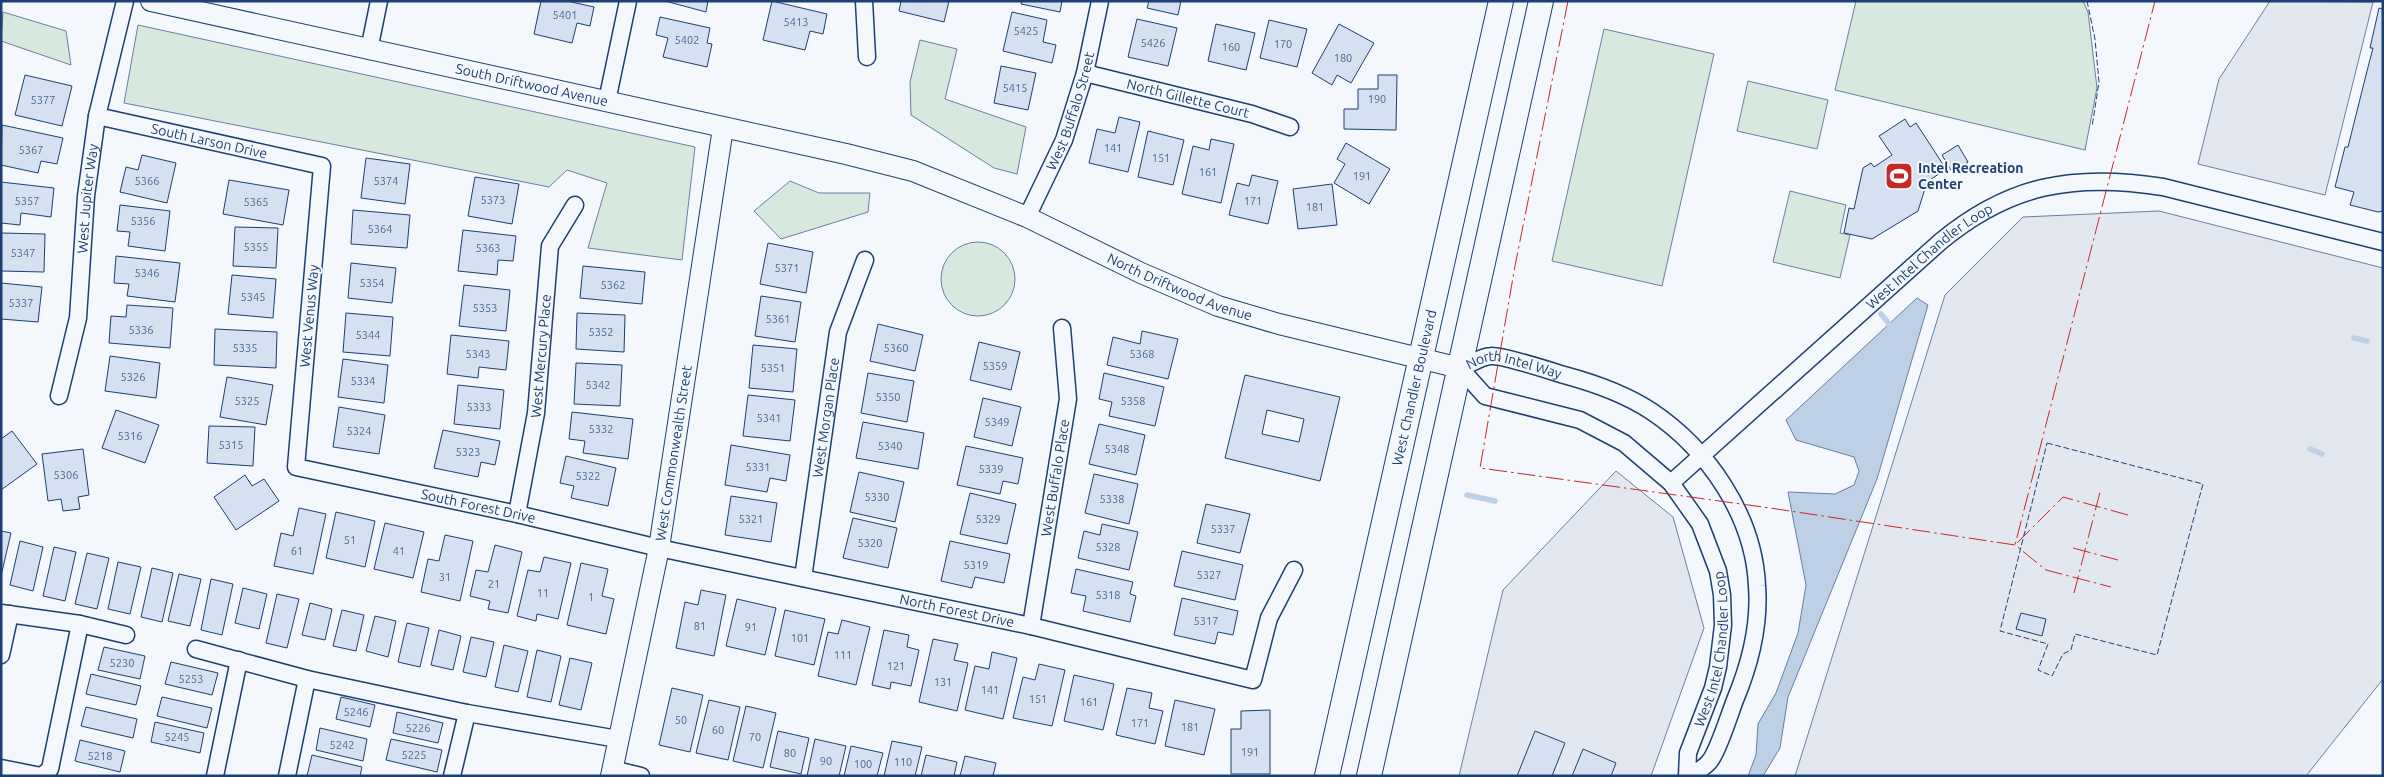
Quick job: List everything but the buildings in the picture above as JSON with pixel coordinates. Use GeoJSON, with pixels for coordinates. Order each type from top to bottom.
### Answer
{"type":"FeatureCollection","features":[{"type":"Feature","properties":{"kind":"main road","name":"West Chandler Boulevard"},"geometry":{"type":"LineString","coordinates":[[1327,776],[1501,1]]}},
{"type":"Feature","properties":{"kind":"main road"},"geometry":{"type":"LineString","coordinates":[[1369,776],[1541,1]]}},
{"type":"Feature","properties":{"kind":"street","name":"West Jupiter Way"},"geometry":{"type":"LineString","coordinates":[[59,396],[78,318],[86,196],[97,116],[125,1]]}},
{"type":"Feature","properties":{"kind":"street","name":"South Driftwood Avenue"},"geometry":{"type":"LineString","coordinates":[[151,1],[913,170]]}},
{"type":"Feature","properties":{"kind":"street"},"geometry":{"type":"LineString","coordinates":[[369,50],[379,1]]}},
{"type":"Feature","properties":{"kind":"street"},"geometry":{"type":"LineString","coordinates":[[607,101],[628,1]]}},
{"type":"Feature","properties":{"kind":"street"},"geometry":{"type":"LineString","coordinates":[[864,1],[867,57]]}},
{"type":"Feature","properties":{"kind":"street","name":"West Buffalo Street"},"geometry":{"type":"LineString","coordinates":[[1027,217],[1064,140],[1085,73],[1100,1]]}},
{"type":"Feature","properties":{"kind":"street","name":"North Gillette Court"},"geometry":{"type":"LineString","coordinates":[[1085,73],[1252,114],[1290,127]]}},
{"type":"Feature","properties":{"kind":"street","name":"South Larson Drive"},"geometry":{"type":"LineString","coordinates":[[97,116],[322,166]]}},
{"type":"Feature","properties":{"kind":"street","name":"West Commonwealth Street"},"geometry":{"type":"LineString","coordinates":[[611,772],[659,548],[723,128]]}},
{"type":"Feature","properties":{"kind":"street","name":"West Venus Way"},"geometry":{"type":"LineString","coordinates":[[296,467],[322,166]]}},
{"type":"Feature","properties":{"kind":"street","name":"North Driftwood Avenue"},"geometry":{"type":"LineString","coordinates":[[913,170],[1027,217],[1141,273],[1218,306],[1279,324],[1460,368]]}},
{"type":"Feature","properties":{"kind":"street","name":"West Intel Chandler Loop"},"geometry":{"type":"LineString","coordinates":[[1689,776],[1688,753],[1713,688],[1720,659],[1723,625],[1722,595],[1718,571],[1700,524],[1670,483],[1940,242],[1988,207],[2012,197],[2061,183],[2095,180],[2130,182],[2163,187],[2383,242]]}},
{"type":"Feature","properties":{"kind":"street","name":"West Mercury Place"},"geometry":{"type":"LineString","coordinates":[[517,514],[536,413],[550,246],[575,205]]}},
{"type":"Feature","properties":{"kind":"street","name":"West Morgan Place"},"geometry":{"type":"LineString","coordinates":[[803,578],[838,332],[865,260]]}},
{"type":"Feature","properties":{"kind":"street","name":"West Buffalo Place"},"geometry":{"type":"LineString","coordinates":[[1030,626],[1068,399],[1062,328]]}},
{"type":"Feature","properties":{"kind":"street","name":"North Intel Way"},"geometry":{"type":"LineString","coordinates":[[1670,483],[1624,443],[1604,431],[1580,420],[1485,396],[1460,368],[1492,356],[1602,387],[1625,396],[1652,411],[1701,456]]}},
{"type":"Feature","properties":{"kind":"street","name":"West Intel Chandler Loop"},"geometry":{"type":"LineString","coordinates":[[1689,776],[1710,762],[1748,664],[1757,619],[1757,585],[1746,532],[1732,500],[1701,456]]}},
{"type":"Feature","properties":{"kind":"street","name":"South Forest Drive"},"geometry":{"type":"LineString","coordinates":[[296,467],[517,514],[659,548]]}},
{"type":"Feature","properties":{"kind":"street","name":"North Forest Drive"},"geometry":{"type":"LineString","coordinates":[[659,548],[1030,626],[1253,680],[1269,618],[1294,570]]}},
{"type":"Feature","properties":{"kind":"street"},"geometry":{"type":"LineString","coordinates":[[1,655],[6,613],[80,624],[126,635]]}},
{"type":"Feature","properties":{"kind":"street"},"geometry":{"type":"LineString","coordinates":[[1,768],[41,776],[50,769],[80,624]]}},
{"type":"Feature","properties":{"kind":"street"},"geometry":{"type":"LineString","coordinates":[[196,649],[307,679],[466,713],[618,739]]}},
{"type":"Feature","properties":{"kind":"street"},"geometry":{"type":"LineString","coordinates":[[215,776],[239,660]]}},
{"type":"Feature","properties":{"kind":"street"},"geometry":{"type":"LineString","coordinates":[[287,776],[307,679]]}},
{"type":"Feature","properties":{"kind":"street"},"geometry":{"type":"LineString","coordinates":[[452,776],[466,713]]}},
{"type":"Feature","properties":{"kind":"street"},"geometry":{"type":"LineString","coordinates":[[611,772],[641,776]]}},
{"type":"Feature","properties":{"kind":"shaded area"},"geometry":{"type":"Polygon","coordinates":[[[1856,1],[2083,1],[2088,12],[2097,88],[2085,150],[1835,90],[1856,1]]]}},
{"type":"Feature","properties":{"kind":"shaded area"},"geometry":{"type":"Polygon","coordinates":[[[2270,1],[2373,2],[2325,195],[2198,164],[2219,79],[2270,1]]]}},
{"type":"Feature","properties":{"kind":"shaded area"},"geometry":{"type":"Polygon","coordinates":[[[3,12],[66,31],[71,65],[1,41],[3,12]]]}},
{"type":"Feature","properties":{"kind":"shaded area"},"geometry":{"type":"Polygon","coordinates":[[[138,25],[695,147],[682,260],[588,248],[607,183],[567,170],[549,187],[124,103],[138,25]]]}},
{"type":"Feature","properties":{"kind":"shaded area"},"geometry":{"type":"Polygon","coordinates":[[[1604,29],[1714,54],[1662,286],[1552,261],[1604,29]]]}},
{"type":"Feature","properties":{"kind":"shaded area"},"geometry":{"type":"Polygon","coordinates":[[[920,40],[957,49],[945,99],[1026,127],[1017,174],[994,168],[911,115],[910,82],[920,40]]]}},
{"type":"Feature","properties":{"kind":"shaded area"},"geometry":{"type":"Polygon","coordinates":[[[1748,81],[1828,100],[1817,149],[1737,131],[1748,81]]]}},
{"type":"Feature","properties":{"kind":"shaded area"},"geometry":{"type":"Polygon","coordinates":[[[790,181],[819,193],[870,193],[868,212],[781,239],[754,211],[790,181]]]}},
{"type":"Feature","properties":{"kind":"shaded area"},"geometry":{"type":"Polygon","coordinates":[[[1790,191],[1846,205],[1840,233],[1850,235],[1840,278],[1773,262],[1790,191]]]}},
{"type":"Feature","properties":{"kind":"shaded area"},"geometry":{"type":"Polygon","coordinates":[[[2159,211],[2383,268],[2383,679],[2306,776],[1795,776],[1945,295],[2023,217],[2159,211]]]}},
{"type":"Feature","properties":{"kind":"shaded area"},"geometry":{"type":"Polygon","coordinates":[[[978,242],[999,248],[1009,258],[1015,279],[1009,300],[999,310],[978,316],[957,310],[947,300],[941,279],[947,258],[957,248],[978,242]]]}},
{"type":"Feature","properties":{"kind":"shaded area"},"geometry":{"type":"Polygon","coordinates":[[[1616,471],[1673,517],[1704,628],[1651,776],[1459,776],[1503,590],[1616,471]]]}},
{"type":"Feature","properties":{"kind":"water"},"geometry":{"type":"Polygon","coordinates":[[[1917,298],[1928,305],[1877,479],[1788,697],[1780,748],[1763,776],[1748,776],[1756,755],[1758,724],[1776,693],[1798,633],[1806,585],[1788,492],[1835,494],[1854,485],[1859,471],[1854,457],[1796,440],[1786,420],[1917,298]]]}},
{"type":"Feature","properties":{"kind":"waterway"},"geometry":{"type":"LineString","coordinates":[[1881,314],[1889,324]]}},
{"type":"Feature","properties":{"kind":"waterway"},"geometry":{"type":"LineString","coordinates":[[2354,338],[2367,341]]}},
{"type":"Feature","properties":{"kind":"waterway"},"geometry":{"type":"LineString","coordinates":[[2310,449],[2322,454]]}},
{"type":"Feature","properties":{"kind":"waterway"},"geometry":{"type":"LineString","coordinates":[[1467,495],[1495,501]]}},
{"type":"Feature","properties":{"kind":"fence"},"geometry":{"type":"LineString","coordinates":[[2087,1],[2095,39],[2099,82],[2092,127]]}},
{"type":"Feature","properties":{"kind":"fence"},"geometry":{"type":"LineString","coordinates":[[2047,443],[2203,484],[2157,655],[2075,634],[2071,650],[2063,654],[2052,676],[2038,670],[2048,644],[2000,631],[2047,443]]}},
{"type":"Feature","properties":{"kind":"power"},"geometry":{"type":"LineString","coordinates":[[1568,1],[1515,266],[1480,468],[1770,508],[2015,545],[2046,570],[2111,587]]}},
{"type":"Feature","properties":{"kind":"power"},"geometry":{"type":"LineString","coordinates":[[2128,515],[2063,497],[2015,545],[2155,1]]}},
{"type":"Feature","properties":{"kind":"power"},"geometry":{"type":"LineString","coordinates":[[2074,593],[2100,492]]}},
{"type":"Feature","properties":{"kind":"power"},"geometry":{"type":"LineString","coordinates":[[2073,548],[2118,560]]}},
{"type":"Feature","properties":{"kind":"place","name":"Intel Recreation Center"},"geometry":{"type":"Point","coordinates":[1899,176]}}]}
